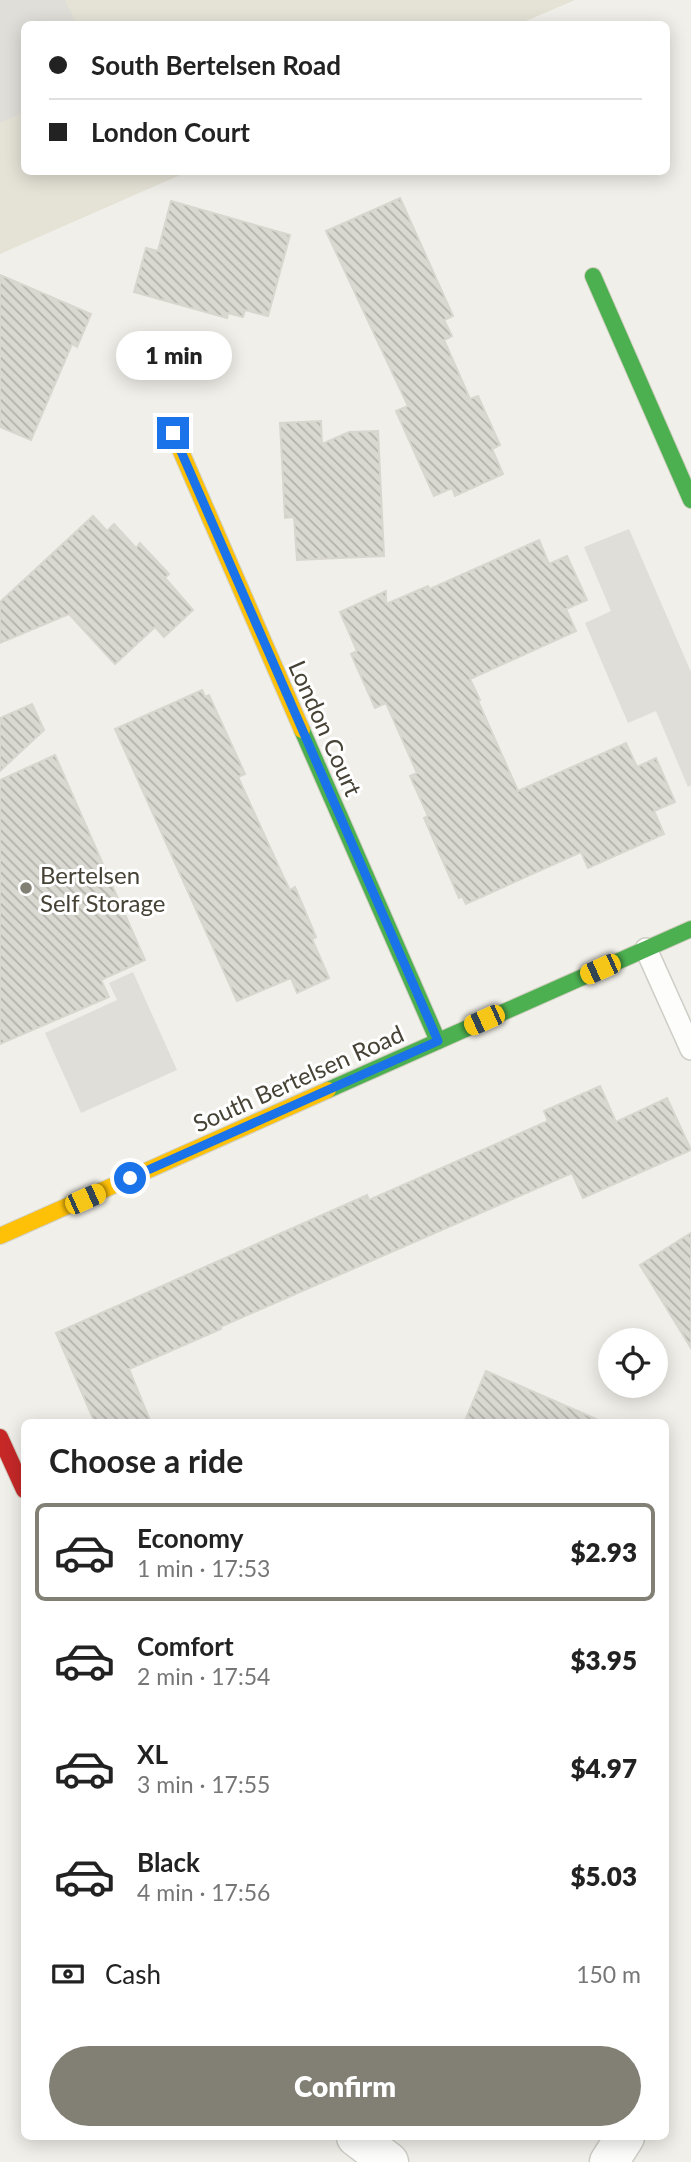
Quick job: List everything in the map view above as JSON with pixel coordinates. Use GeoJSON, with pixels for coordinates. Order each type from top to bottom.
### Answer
{"type":"FeatureCollection","features":[{"type":"Feature","properties":{"kind":"street"},"geometry":{"type":"LineString","coordinates":[[593,276],[691,500]]}},
{"type":"Feature","properties":{"kind":"street","name":"London Court"},"geometry":{"type":"LineString","coordinates":[[173,433],[438,1041]]}},
{"type":"Feature","properties":{"kind":"street","name":"South Bertelsen Road"},"geometry":{"type":"LineString","coordinates":[[0,1236],[691,929]]}},
{"type":"Feature","properties":{"kind":"street"},"geometry":{"type":"LineString","coordinates":[[0,1437],[21,1483]]}},
{"type":"Feature","properties":{"kind":"street"},"geometry":{"type":"LineString","coordinates":[[360,2140],[389,2162]]}},
{"type":"Feature","properties":{"kind":"street"},"geometry":{"type":"LineString","coordinates":[[609,2162],[623,2140]]}},
{"type":"Feature","properties":{"kind":"lane"},"geometry":{"type":"LineString","coordinates":[[646,949],[691,1049]]}},
{"type":"Feature","properties":{"kind":"shaded area"},"geometry":{"type":"Polygon","coordinates":[[[0,0],[575,0],[526,21],[21,21],[21,175],[180,175],[0,254],[0,0]]]}},
{"type":"Feature","properties":{"kind":"shaded area"},"geometry":{"type":"Polygon","coordinates":[[[0,0],[65,0],[75,21],[21,21],[21,113],[0,123],[0,0]]]}},
{"type":"Feature","properties":{"kind":"shaded area"},"geometry":{"type":"Polygon","coordinates":[[[629,529],[691,672],[691,785],[688,787],[656,711],[628,723],[585,623],[611,611],[584,547],[629,529]]]}},
{"type":"Feature","properties":{"kind":"shaded area"},"geometry":{"type":"Polygon","coordinates":[[[133,972],[177,1070],[81,1113],[45,1033],[117,1000],[109,983],[133,972]]]}},
{"type":"Feature","properties":{"kind":"building"},"geometry":{"type":"Polygon","coordinates":[[[400,198],[453,316],[444,320],[452,336],[444,340],[470,399],[478,396],[500,445],[492,449],[503,474],[455,496],[452,488],[434,496],[396,411],[408,406],[326,231],[400,198]]]}},
{"type":"Feature","properties":{"kind":"building"},"geometry":{"type":"Polygon","coordinates":[[[171,201],[290,235],[268,316],[245,310],[243,317],[228,313],[227,318],[134,292],[146,248],[158,251],[171,201]]]}},
{"type":"Feature","properties":{"kind":"building"},"geometry":{"type":"Polygon","coordinates":[[[0,275],[91,314],[77,347],[72,344],[31,440],[0,427],[0,275]]]}},
{"type":"Feature","properties":{"kind":"building"},"geometry":{"type":"Polygon","coordinates":[[[321,421],[322,444],[349,432],[378,431],[384,556],[297,560],[294,517],[285,518],[280,423],[321,421]]]}},
{"type":"Feature","properties":{"kind":"building"},"geometry":{"type":"Polygon","coordinates":[[[93,516],[107,531],[114,524],[136,548],[140,543],[169,574],[165,578],[193,610],[164,637],[155,627],[115,664],[69,614],[0,643],[0,602],[93,516]]]}},
{"type":"Feature","properties":{"kind":"building"},"geometry":{"type":"Polygon","coordinates":[[[539,540],[549,564],[567,556],[587,600],[566,609],[576,631],[470,679],[518,791],[626,743],[637,767],[656,758],[675,802],[654,811],[664,834],[588,868],[581,852],[466,904],[462,896],[459,898],[424,818],[428,816],[410,776],[417,773],[386,703],[375,708],[351,654],[357,651],[340,612],[386,591],[386,604],[428,586],[430,589],[539,540]]]}},
{"type":"Feature","properties":{"kind":"building"},"geometry":{"type":"Polygon","coordinates":[[[202,690],[205,697],[209,695],[245,774],[238,777],[283,876],[290,890],[295,887],[316,937],[312,939],[329,978],[297,993],[291,978],[237,1001],[115,729],[202,690]]]}},
{"type":"Feature","properties":{"kind":"building"},"geometry":{"type":"Polygon","coordinates":[[[32,704],[44,730],[0,771],[0,718],[32,704]]]}},
{"type":"Feature","properties":{"kind":"building"},"geometry":{"type":"Polygon","coordinates":[[[55,755],[145,960],[101,980],[109,997],[0,1044],[0,780],[55,755]]]}},
{"type":"Feature","properties":{"kind":"building"},"geometry":{"type":"Polygon","coordinates":[[[600,1086],[616,1122],[667,1098],[691,1150],[583,1198],[572,1173],[220,1327],[221,1329],[129,1369],[149,1419],[93,1419],[56,1333],[367,1195],[369,1200],[548,1121],[544,1111],[600,1086]]]}},
{"type":"Feature","properties":{"kind":"building"},"geometry":{"type":"Polygon","coordinates":[[[691,1233],[691,1348],[640,1265],[691,1233]]]}},
{"type":"Feature","properties":{"kind":"building"},"geometry":{"type":"Polygon","coordinates":[[[486,1371],[596,1419],[466,1419],[486,1371]]]}},
{"type":"Feature","properties":{"kind":"traffic: fast"},"geometry":{"type":"LineString","coordinates":[[593,276],[691,500]]}},
{"type":"Feature","properties":{"kind":"traffic: fast"},"geometry":{"type":"LineString","coordinates":[[302,730],[438,1041]]}},
{"type":"Feature","properties":{"kind":"traffic: fast"},"geometry":{"type":"LineString","coordinates":[[328,1090],[691,929]]}},
{"type":"Feature","properties":{"kind":"traffic: slow"},"geometry":{"type":"LineString","coordinates":[[173,433],[302,730]]}},
{"type":"Feature","properties":{"kind":"traffic: slow"},"geometry":{"type":"LineString","coordinates":[[0,1236],[328,1090]]}},
{"type":"Feature","properties":{"kind":"traffic: jam"},"geometry":{"type":"LineString","coordinates":[[0,1437],[21,1483]]}},
{"type":"Feature","properties":{"kind":"place","name":"Bertelsen Self Storage"},"geometry":{"type":"Point","coordinates":[26,888]}},
{"type":"Feature","properties":{"kind":"route"},"geometry":{"type":"LineString","coordinates":[[130,1178],[438,1041],[173,433]]}}]}
